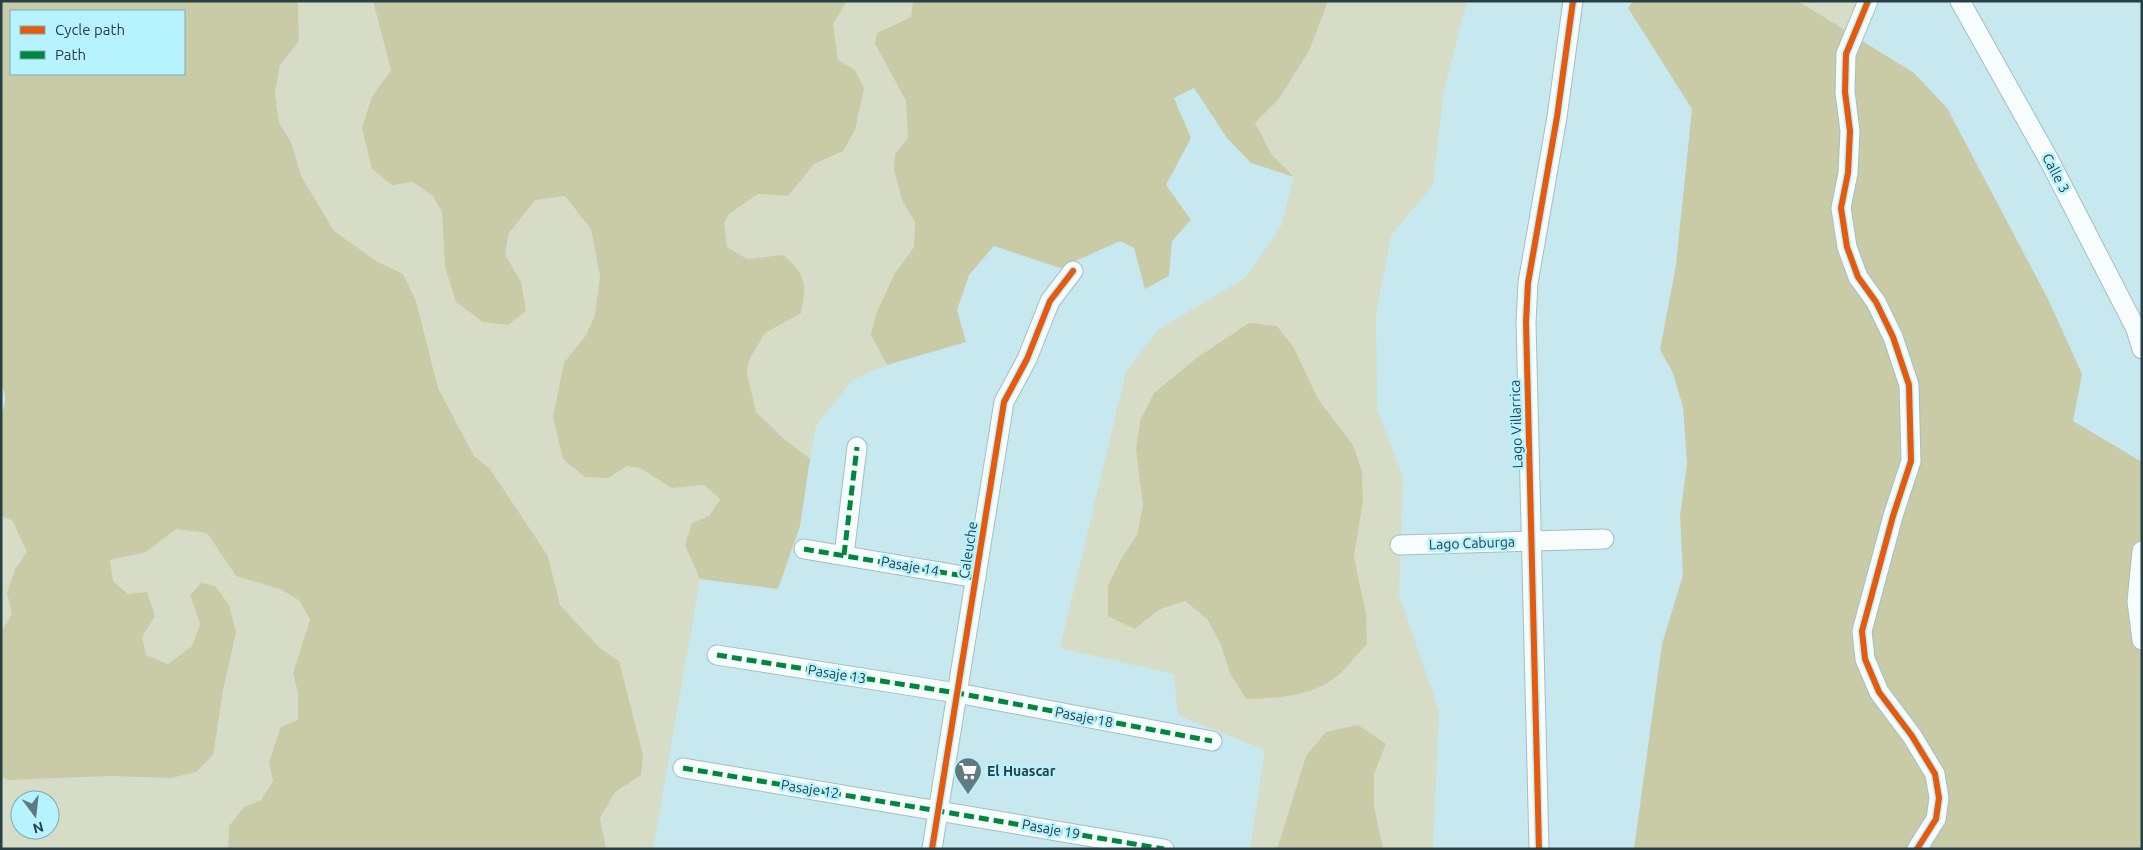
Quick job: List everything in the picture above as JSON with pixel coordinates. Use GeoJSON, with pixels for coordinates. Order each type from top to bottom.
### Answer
{"type":"FeatureCollection","features":[{"type":"Feature","properties":{"kind":"street","name":"Lago Villarrica"},"geometry":{"type":"LineString","coordinates":[[1539,849],[1526,322],[1528,283],[1557,118],[1573,1]]}},
{"type":"Feature","properties":{"kind":"street"},"geometry":{"type":"LineString","coordinates":[[1868,1],[1846,54],[1845,92],[1850,131],[1848,173],[1841,208],[1847,247],[1858,277],[1876,302],[1893,337],[1909,385],[1911,461],[1893,516],[1862,632],[1865,659],[1879,692],[1912,736],[1935,774],[1939,798],[1936,819],[1917,849]]}},
{"type":"Feature","properties":{"kind":"street","name":"Calle 3"},"geometry":{"type":"LineString","coordinates":[[1960,1],[2050,160],[2136,329],[2142,350]]}},
{"type":"Feature","properties":{"kind":"street","name":"Caleuche"},"geometry":{"type":"LineString","coordinates":[[932,849],[1004,402],[1026,359],[1050,300],[1073,271]]}},
{"type":"Feature","properties":{"kind":"street"},"geometry":{"type":"LineString","coordinates":[[844,555],[858,447]]}},
{"type":"Feature","properties":{"kind":"street","name":"Lago Caburga"},"geometry":{"type":"LineString","coordinates":[[1400,545],[1604,539]]}},
{"type":"Feature","properties":{"kind":"street","name":"Pasaje 14"},"geometry":{"type":"LineString","coordinates":[[804,548],[976,578]]}},
{"type":"Feature","properties":{"kind":"street"},"geometry":{"type":"LineString","coordinates":[[2142,551],[2136,602],[2142,640]]}},
{"type":"Feature","properties":{"kind":"street","name":"Pasaje 13"},"geometry":{"type":"LineString","coordinates":[[717,655],[957,693]]}},
{"type":"Feature","properties":{"kind":"street","name":"Pasaje 18"},"geometry":{"type":"LineString","coordinates":[[957,693],[1212,741]]}},
{"type":"Feature","properties":{"kind":"street","name":"Pasaje 12"},"geometry":{"type":"LineString","coordinates":[[683,768],[938,810]]}},
{"type":"Feature","properties":{"kind":"street","name":"Pasaje 19"},"geometry":{"type":"LineString","coordinates":[[938,810],[1164,849]]}},
{"type":"Feature","properties":{"kind":"green space"},"geometry":{"type":"Polygon","coordinates":[[[1,1],[298,1],[299,41],[280,65],[275,93],[279,123],[291,142],[301,176],[334,231],[376,261],[403,274],[416,301],[438,388],[474,456],[490,469],[548,556],[560,605],[600,648],[619,661],[643,755],[641,775],[615,792],[600,818],[606,849],[228,849],[229,826],[244,807],[261,800],[273,781],[269,762],[281,727],[298,720],[298,693],[293,673],[310,620],[300,601],[280,589],[236,576],[207,533],[176,529],[146,552],[110,560],[113,581],[128,594],[147,592],[155,616],[142,637],[146,655],[168,664],[192,646],[200,624],[190,595],[201,583],[215,586],[229,605],[236,632],[223,691],[213,755],[196,772],[171,778],[110,776],[10,780],[1,777],[1,632],[12,614],[7,593],[15,569],[27,552],[12,520],[1,516],[1,414],[5,400],[1,385],[1,1]]]}},
{"type":"Feature","properties":{"kind":"green space"},"geometry":{"type":"Polygon","coordinates":[[[298,1],[373,1],[391,70],[372,97],[413,182],[433,196],[442,212],[445,267],[521,282],[505,254],[509,233],[535,199],[565,196],[591,229],[600,276],[595,315],[586,335],[564,363],[608,478],[627,466],[640,468],[672,488],[704,485],[720,498],[709,516],[685,545],[700,579],[653,849],[606,849],[600,818],[615,792],[641,775],[619,661],[600,648],[560,605],[548,556],[490,469],[474,456],[438,388],[416,301],[403,274],[376,261],[334,231],[301,176],[291,142],[279,123],[275,93],[280,65],[299,41],[298,1]]]}},
{"type":"Feature","properties":{"kind":"green space"},"geometry":{"type":"Polygon","coordinates":[[[373,1],[847,1],[833,24],[838,60],[855,70],[864,88],[855,130],[843,151],[814,164],[788,196],[758,194],[729,214],[724,223],[727,247],[747,259],[783,255],[796,268],[803,280],[804,294],[801,313],[765,333],[749,360],[747,373],[756,412],[783,438],[810,459],[800,526],[778,589],[700,579],[685,545],[692,523],[709,516],[720,499],[704,485],[672,488],[640,468],[627,466],[608,478],[585,477],[563,459],[553,417],[564,363],[586,335],[595,315],[600,276],[591,229],[565,196],[535,200],[509,233],[505,254],[521,282],[526,311],[508,325],[483,322],[456,302],[445,267],[442,212],[433,196],[413,182],[392,185],[372,169],[362,128],[372,97],[391,70],[373,1]]]}},
{"type":"Feature","properties":{"kind":"green space"},"geometry":{"type":"Polygon","coordinates":[[[847,1],[913,1],[911,17],[877,33],[875,44],[906,101],[908,138],[895,154],[902,200],[915,222],[914,247],[895,273],[871,335],[887,365],[853,379],[816,426],[810,459],[783,438],[756,412],[747,373],[749,360],[765,333],[801,313],[783,255],[747,259],[727,247],[724,223],[729,214],[758,194],[788,196],[814,164],[843,151],[855,70],[838,60],[833,24],[847,1]]]}},
{"type":"Feature","properties":{"kind":"green space"},"geometry":{"type":"Polygon","coordinates":[[[913,1],[1328,1],[1309,51],[1278,100],[1255,123],[1272,155],[1294,177],[1251,163],[1227,138],[1194,88],[1174,98],[1191,138],[1166,185],[1191,220],[1172,241],[1169,276],[1145,289],[1134,248],[1120,241],[1060,268],[994,246],[969,275],[957,310],[966,342],[887,365],[871,335],[876,314],[895,273],[914,247],[915,222],[902,200],[894,169],[895,154],[908,138],[906,101],[875,44],[877,33],[911,17],[913,1]]]}},
{"type":"Feature","properties":{"kind":"green space"},"geometry":{"type":"Polygon","coordinates":[[[1328,1],[1467,1],[1443,95],[1433,185],[1391,235],[1376,315],[1377,409],[1403,477],[1399,595],[1439,711],[1433,849],[1383,849],[1374,806],[1374,774],[1386,744],[1306,756],[1277,849],[1250,849],[1265,750],[1178,715],[1174,674],[1060,648],[1126,372],[1158,330],[1245,278],[1281,227],[1294,177],[1272,155],[1255,123],[1278,100],[1309,51],[1328,1]],[[1294,348],[1140,421],[1136,449],[1143,506],[1137,535],[1121,559],[1135,629],[1158,610],[1184,601],[1208,620],[1221,645],[1230,673],[1367,644],[1366,614],[1354,557],[1363,501],[1362,471],[1353,445],[1318,399],[1294,348]]]}},
{"type":"Feature","properties":{"kind":"green space"},"geometry":{"type":"Polygon","coordinates":[[[1633,1],[1798,1],[1914,73],[1947,108],[2049,301],[2082,374],[2073,421],[2142,462],[2142,849],[1634,849],[1662,644],[1683,575],[1680,516],[1687,464],[1683,407],[1673,373],[1660,350],[1676,265],[1692,109],[1628,8],[1633,1]]]}},
{"type":"Feature","properties":{"kind":"green space"},"geometry":{"type":"Polygon","coordinates":[[[1798,1],[1874,1],[1845,31],[1798,1]]]}},
{"type":"Feature","properties":{"kind":"green space"},"geometry":{"type":"Polygon","coordinates":[[[1249,323],[1277,326],[1294,348],[1318,399],[1353,445],[1362,471],[1363,501],[1354,557],[1366,614],[1367,644],[1341,672],[1322,686],[1290,696],[1246,699],[1230,673],[1221,645],[1208,620],[1185,601],[1158,610],[1135,629],[1108,616],[1108,586],[1121,559],[1137,535],[1143,506],[1136,449],[1140,421],[1154,393],[1198,357],[1249,323]]]}},
{"type":"Feature","properties":{"kind":"green space"},"geometry":{"type":"Polygon","coordinates":[[[1,516],[12,520],[27,552],[15,569],[7,593],[12,614],[1,632],[1,516]]]}},
{"type":"Feature","properties":{"kind":"green space"},"geometry":{"type":"Polygon","coordinates":[[[175,529],[207,533],[236,576],[280,589],[300,601],[310,620],[293,673],[298,693],[298,720],[269,762],[273,781],[261,800],[244,807],[229,826],[228,849],[1,849],[1,777],[10,780],[110,776],[171,778],[223,691],[236,632],[190,595],[200,624],[192,646],[168,664],[146,655],[142,637],[155,616],[113,581],[110,560],[146,552],[175,529]]]}},
{"type":"Feature","properties":{"kind":"green space"},"geometry":{"type":"Polygon","coordinates":[[[1358,725],[1386,744],[1374,774],[1374,806],[1383,849],[1277,849],[1306,756],[1326,732],[1358,725]]]}},
{"type":"Feature","properties":{"kind":"marked path"},"geometry":{"type":"LineString","coordinates":[[844,555],[857,447]]}},
{"type":"Feature","properties":{"kind":"marked path"},"geometry":{"type":"LineString","coordinates":[[804,549],[976,578]]}},
{"type":"Feature","properties":{"kind":"marked path"},"geometry":{"type":"LineString","coordinates":[[717,655],[957,693],[1212,741]]}},
{"type":"Feature","properties":{"kind":"marked path"},"geometry":{"type":"LineString","coordinates":[[683,768],[1164,849]]}},
{"type":"Feature","properties":{"kind":"cycle path"},"geometry":{"type":"LineString","coordinates":[[1539,849],[1526,322],[1528,283],[1557,117],[1573,1]]}},
{"type":"Feature","properties":{"kind":"cycle path"},"geometry":{"type":"LineString","coordinates":[[1868,1],[1846,54],[1845,92],[1850,131],[1848,173],[1841,208],[1847,247],[1858,277],[1876,302],[1893,337],[1909,385],[1911,461],[1893,516],[1862,631],[1865,659],[1879,692],[1912,736],[1935,774],[1939,798],[1936,819],[1917,849]]}},
{"type":"Feature","properties":{"kind":"cycle path"},"geometry":{"type":"LineString","coordinates":[[932,849],[1004,402],[1027,359],[1050,301],[1073,271]]}},
{"type":"Feature","properties":{"kind":"place","name":"El Huascar"},"geometry":{"type":"Point","coordinates":[968,795]}}]}
